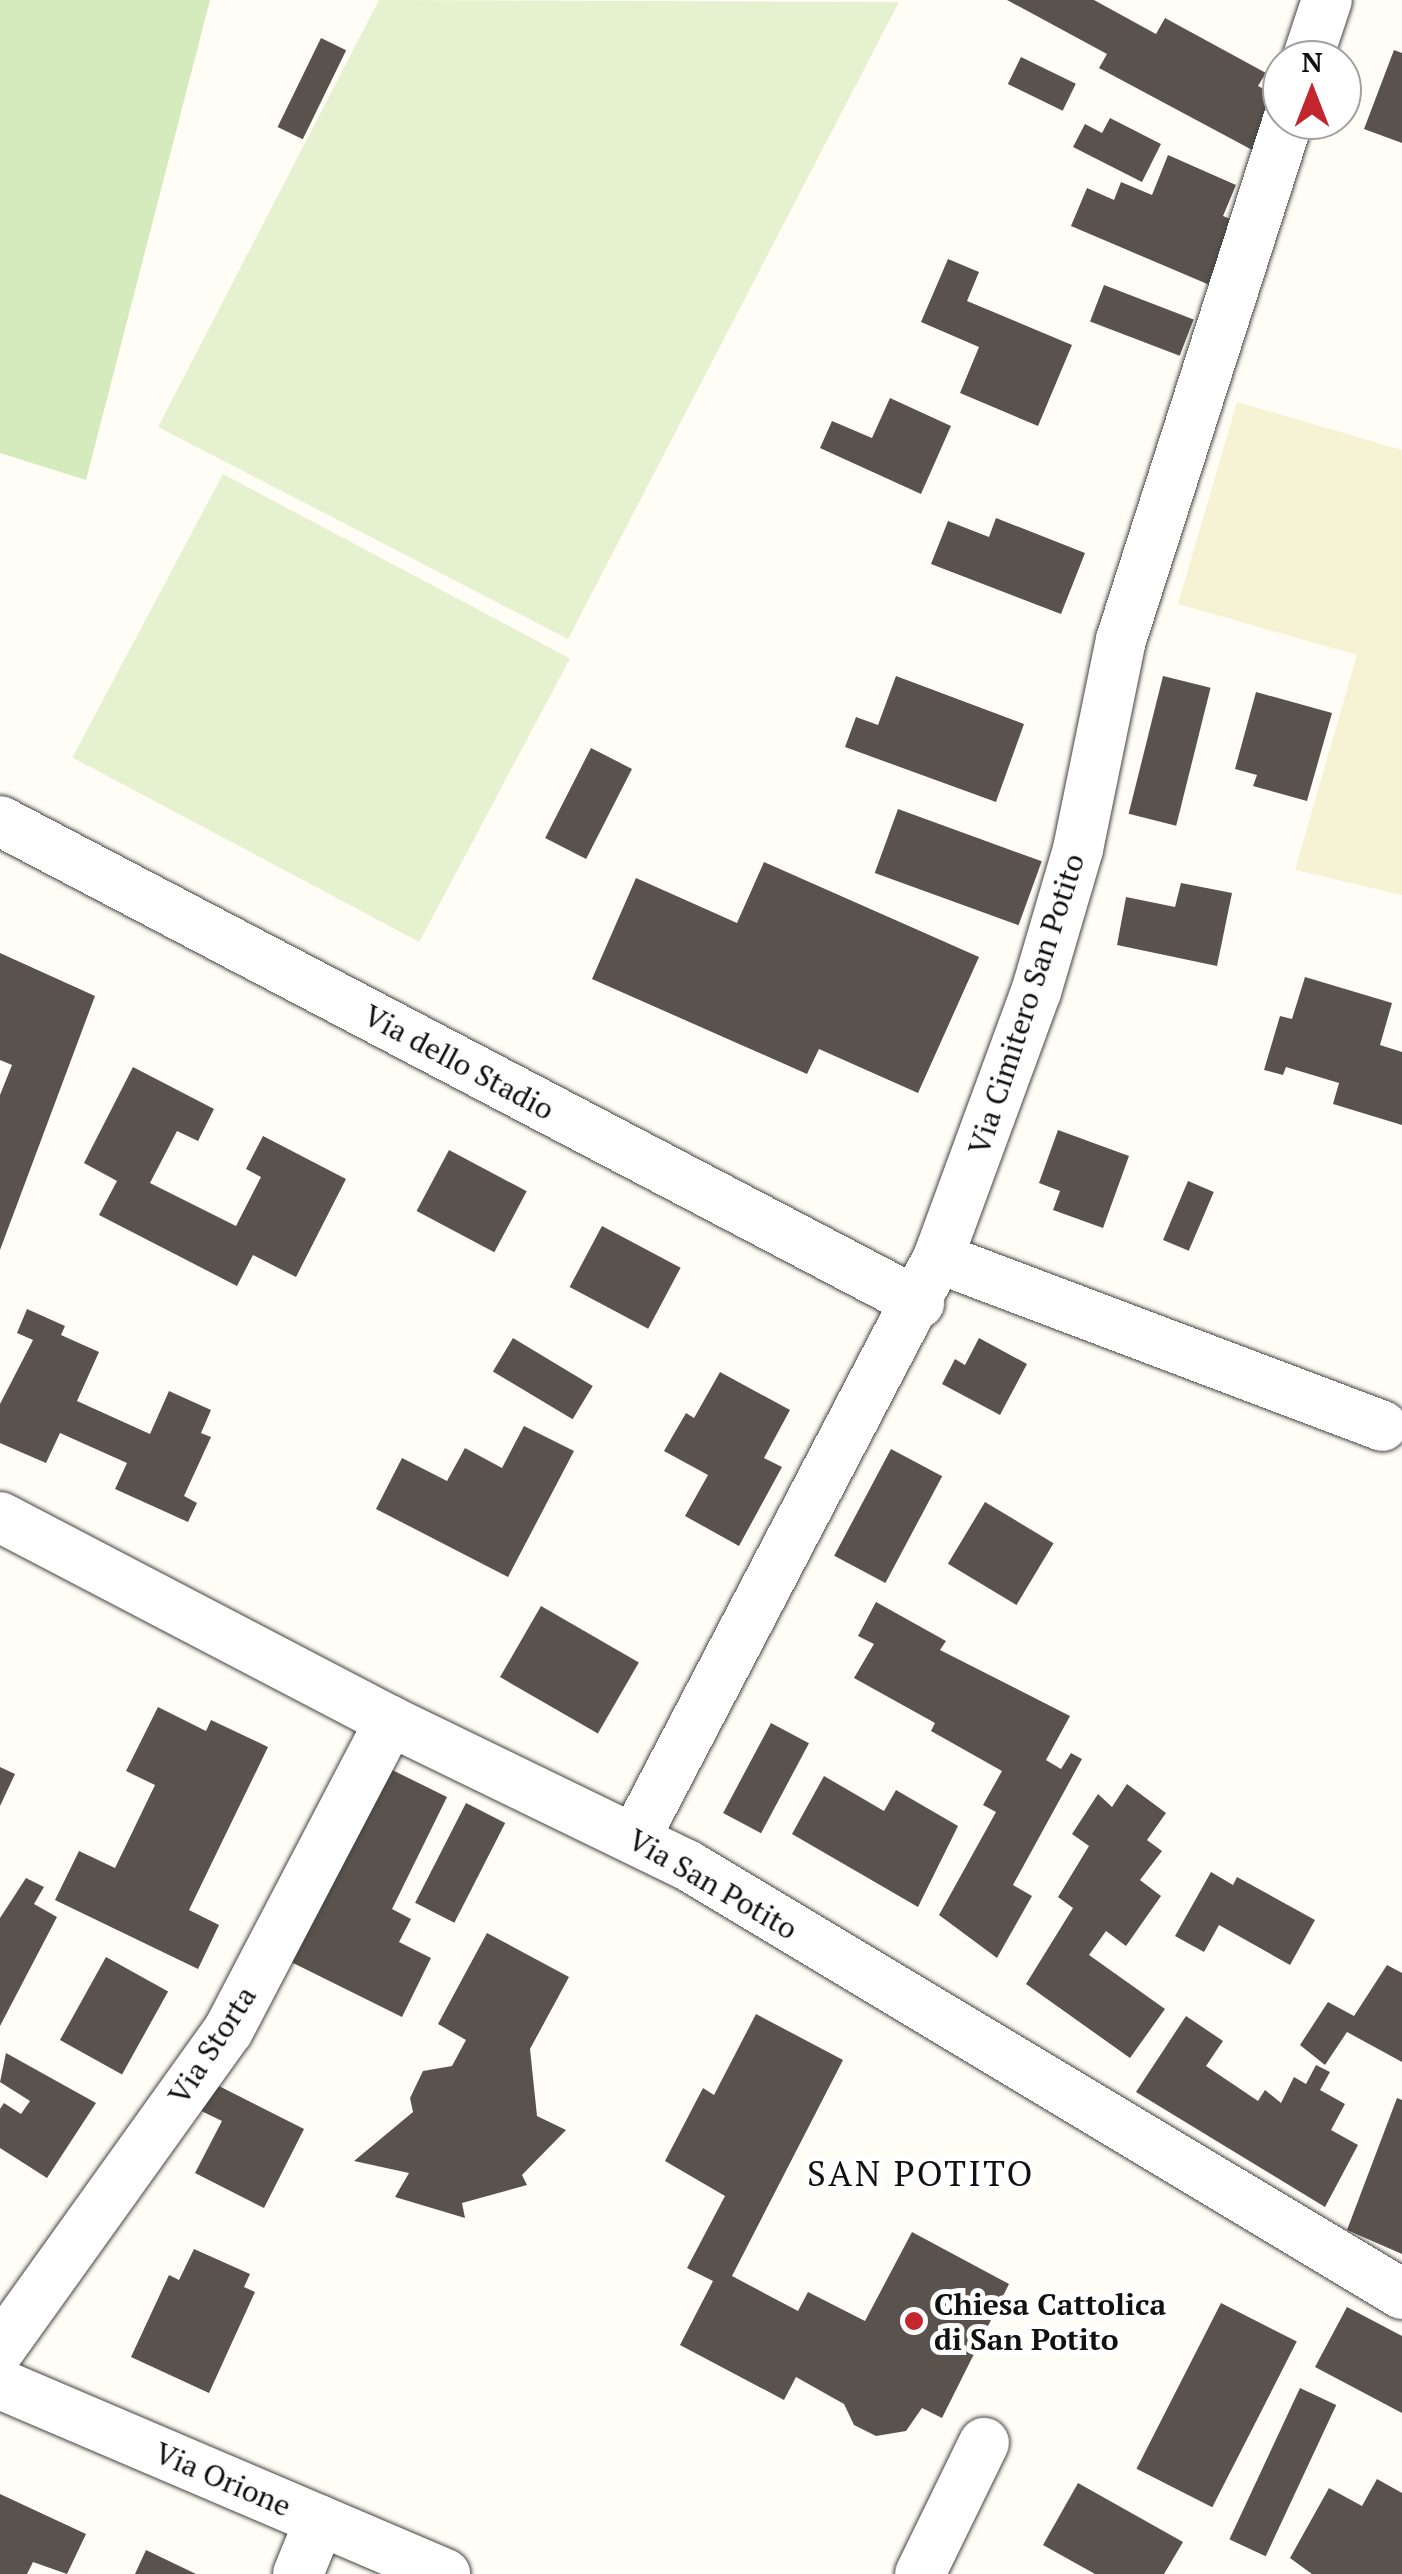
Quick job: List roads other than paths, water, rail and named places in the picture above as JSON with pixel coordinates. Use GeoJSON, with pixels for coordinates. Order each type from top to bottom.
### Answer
{"type":"FeatureCollection","features":[{"type":"Feature","properties":{"kind":"street"},"geometry":{"type":"LineString","coordinates":[[1314,40],[1327,0]]}},
{"type":"Feature","properties":{"kind":"street","name":"Via Cimitero San Potito"},"geometry":{"type":"LineString","coordinates":[[635,1838],[919,1304],[938,1258],[1036,992],[1078,849],[1121,640],[1282,140]]}},
{"type":"Feature","properties":{"kind":"street","name":"Via dello Stadio"},"geometry":{"type":"LineString","coordinates":[[0,820],[919,1304]]}},
{"type":"Feature","properties":{"kind":"street"},"geometry":{"type":"LineString","coordinates":[[938,1258],[1382,1426]]}},
{"type":"Feature","properties":{"kind":"street","name":"Via San Potito"},"geometry":{"type":"LineString","coordinates":[[0,1517],[390,1720],[635,1838],[1402,2294]]}},
{"type":"Feature","properties":{"kind":"street","name":"Via Storta"},"geometry":{"type":"LineString","coordinates":[[0,2349],[228,2031],[390,1720]]}},
{"type":"Feature","properties":{"kind":"street","name":"Via Orione"},"geometry":{"type":"LineString","coordinates":[[0,2384],[445,2574]]}},
{"type":"Feature","properties":{"kind":"street"},"geometry":{"type":"LineString","coordinates":[[920,2574],[984,2443]]}},
{"type":"Feature","properties":{"kind":"street"},"geometry":{"type":"LineString","coordinates":[[298,2574],[320,2520]]}},
{"type":"Feature","properties":{"kind":"place","name":"Chiesa Cattolica di San Potito"},"geometry":{"type":"Point","coordinates":[914,2321]}},
{"type":"Feature","properties":{"kind":"district","name":"SAN POTITO"},"geometry":{"type":"Point","coordinates":[921,2173]}}]}
